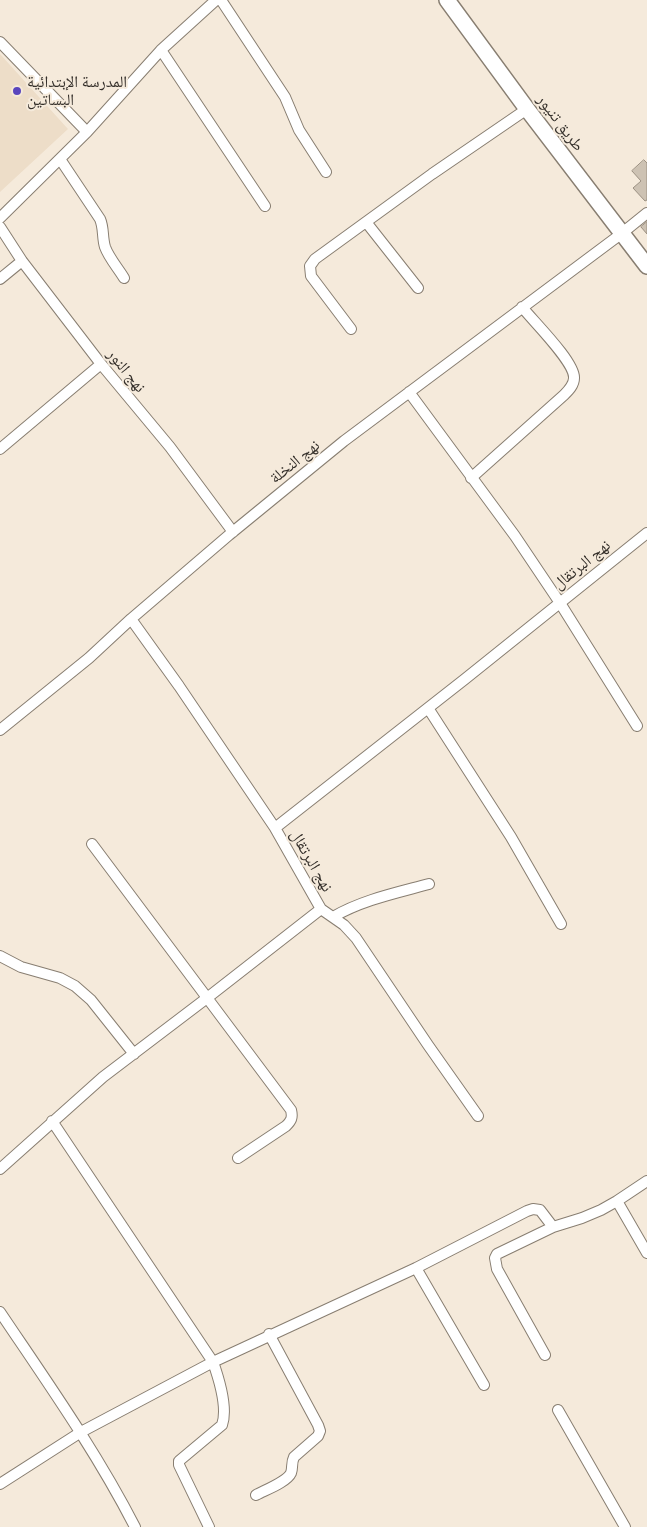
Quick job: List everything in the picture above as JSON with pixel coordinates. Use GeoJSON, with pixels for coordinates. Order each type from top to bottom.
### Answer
{"type":"FeatureCollection","features":[{"type":"Feature","properties":{"kind":"main road","name":"طريق تنيور"},"geometry":{"type":"LineString","coordinates":[[447,0],[527,109],[647,266]]}},
{"type":"Feature","properties":{"kind":"street"},"geometry":{"type":"LineString","coordinates":[[0,218],[87,132],[161,50],[216,0]]}},
{"type":"Feature","properties":{"kind":"street"},"geometry":{"type":"LineString","coordinates":[[221,0],[285,97],[299,130],[326,172]]}},
{"type":"Feature","properties":{"kind":"street"},"geometry":{"type":"LineString","coordinates":[[0,42],[87,132]]}},
{"type":"Feature","properties":{"kind":"street"},"geometry":{"type":"LineString","coordinates":[[161,50],[266,206]]}},
{"type":"Feature","properties":{"kind":"street"},"geometry":{"type":"LineString","coordinates":[[351,329],[311,276],[310,266],[315,258],[527,109]]}},
{"type":"Feature","properties":{"kind":"street"},"geometry":{"type":"LineString","coordinates":[[60,159],[100,219],[106,247],[124,278]]}},
{"type":"Feature","properties":{"kind":"street","name":"نهج النخلة"},"geometry":{"type":"LineString","coordinates":[[0,730],[89,658],[131,619],[233,532],[344,441],[647,213]]}},
{"type":"Feature","properties":{"kind":"street"},"geometry":{"type":"LineString","coordinates":[[366,222],[418,288]]}},
{"type":"Feature","properties":{"kind":"street","name":"نهج النور"},"geometry":{"type":"LineString","coordinates":[[0,227],[22,261],[101,364],[170,447],[233,532]]}},
{"type":"Feature","properties":{"kind":"street"},"geometry":{"type":"LineString","coordinates":[[0,279],[22,261]]}},
{"type":"Feature","properties":{"kind":"street"},"geometry":{"type":"LineString","coordinates":[[471,478],[564,395],[571,387],[574,379],[574,370],[566,359],[522,308]]}},
{"type":"Feature","properties":{"kind":"street"},"geometry":{"type":"LineString","coordinates":[[0,449],[101,364]]}},
{"type":"Feature","properties":{"kind":"street"},"geometry":{"type":"LineString","coordinates":[[409,392],[515,536],[560,602],[637,726]]}},
{"type":"Feature","properties":{"kind":"street","name":"نهج البرتقال"},"geometry":{"type":"LineString","coordinates":[[0,1169],[103,1077],[321,909],[275,828],[647,533]]}},
{"type":"Feature","properties":{"kind":"street"},"geometry":{"type":"LineString","coordinates":[[131,619],[179,686],[275,828]]}},
{"type":"Feature","properties":{"kind":"street"},"geometry":{"type":"LineString","coordinates":[[428,708],[512,837],[561,924]]}},
{"type":"Feature","properties":{"kind":"street"},"geometry":{"type":"LineString","coordinates":[[92,844],[291,1110],[291,1121],[286,1126],[238,1158]]}},
{"type":"Feature","properties":{"kind":"street"},"geometry":{"type":"LineString","coordinates":[[333,918],[362,902],[429,884]]}},
{"type":"Feature","properties":{"kind":"street"},"geometry":{"type":"LineString","coordinates":[[321,909],[344,925],[356,938],[478,1116]]}},
{"type":"Feature","properties":{"kind":"street"},"geometry":{"type":"LineString","coordinates":[[0,956],[21,967],[60,978],[75,986],[91,1000],[134,1054]]}},
{"type":"Feature","properties":{"kind":"street"},"geometry":{"type":"LineString","coordinates":[[52,1121],[213,1362],[224,1411],[222,1425],[179,1461],[178,1465],[209,1527]]}},
{"type":"Feature","properties":{"kind":"street"},"geometry":{"type":"LineString","coordinates":[[545,1355],[497,1269],[495,1258],[497,1254],[552,1226],[582,1218],[617,1201],[647,1181]]}},
{"type":"Feature","properties":{"kind":"street"},"geometry":{"type":"LineString","coordinates":[[617,1201],[647,1253]]}},
{"type":"Feature","properties":{"kind":"street"},"geometry":{"type":"LineString","coordinates":[[0,1484],[81,1432],[213,1362],[269,1334],[416,1268],[533,1209],[540,1210],[552,1226]]}},
{"type":"Feature","properties":{"kind":"street"},"geometry":{"type":"LineString","coordinates":[[416,1268],[484,1385]]}},
{"type":"Feature","properties":{"kind":"street"},"geometry":{"type":"LineString","coordinates":[[0,1312],[81,1432],[118,1494],[135,1527]]}},
{"type":"Feature","properties":{"kind":"street"},"geometry":{"type":"LineString","coordinates":[[256,1495],[286,1480],[292,1472],[294,1457],[320,1432],[269,1334]]}},
{"type":"Feature","properties":{"kind":"street"},"geometry":{"type":"LineString","coordinates":[[558,1410],[625,1527]]}},
{"type":"Feature","properties":{"kind":"shaded area","name":"المدرسة الإبتدائية البساتين"},"geometry":{"type":"Polygon","coordinates":[[[0,54],[68,129],[0,192],[0,54]]]}},
{"type":"Feature","properties":{"kind":"building"},"geometry":{"type":"Polygon","coordinates":[[[644,160],[647,163],[647,200],[645,201],[633,188],[641,181],[632,171],[644,160]]]}},
{"type":"Feature","properties":{"kind":"building"},"geometry":{"type":"Polygon","coordinates":[[[647,222],[647,234],[641,227],[647,222]]]}},
{"type":"Feature","properties":{"kind":"place","name":"المدرسة الإبتدائية البساتين"},"geometry":{"type":"Point","coordinates":[17,91]}}]}
